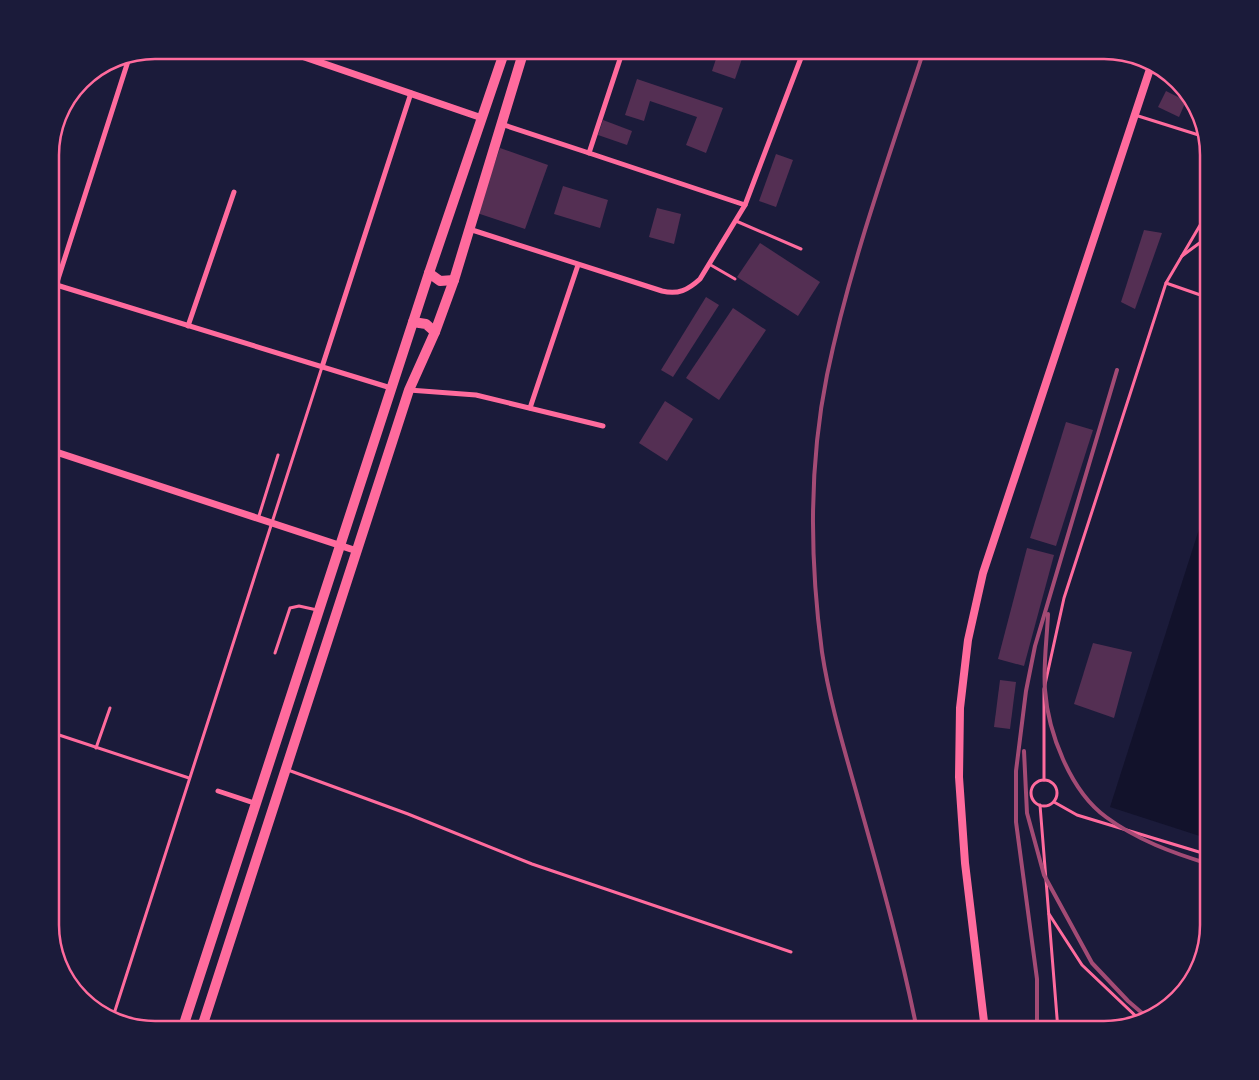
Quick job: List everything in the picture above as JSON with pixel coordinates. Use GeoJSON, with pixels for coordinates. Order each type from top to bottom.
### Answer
{"type":"FeatureCollection","features":[{"type":"Feature","properties":{"kind":"highway"},"geometry":{"type":"LineString","coordinates":[[185,1021],[429,272],[502,59]]}},
{"type":"Feature","properties":{"kind":"highway"},"geometry":{"type":"LineString","coordinates":[[204,1021],[409,390],[435,332],[454,280],[500,123],[521,59]]}},
{"type":"Feature","properties":{"kind":"highway"},"geometry":{"type":"LineString","coordinates":[[429,272],[440,280],[454,280]]}},
{"type":"Feature","properties":{"kind":"highway"},"geometry":{"type":"LineString","coordinates":[[413,322],[426,324],[435,332]]}},
{"type":"Feature","properties":{"kind":"main road"},"geometry":{"type":"LineString","coordinates":[[984,1021],[965,863],[958,777],[960,708],[968,640],[983,573],[1150,70]]}},
{"type":"Feature","properties":{"kind":"street"},"geometry":{"type":"LineString","coordinates":[[311,59],[482,118]]}},
{"type":"Feature","properties":{"kind":"street"},"geometry":{"type":"LineString","coordinates":[[590,153],[620,59]]}},
{"type":"Feature","properties":{"kind":"street"},"geometry":{"type":"LineString","coordinates":[[469,229],[672,294],[692,286],[700,279],[745,205],[801,59]]}},
{"type":"Feature","properties":{"kind":"street"},"geometry":{"type":"LineString","coordinates":[[59,276],[127,63]]}},
{"type":"Feature","properties":{"kind":"street"},"geometry":{"type":"LineString","coordinates":[[322,367],[411,93]]}},
{"type":"Feature","properties":{"kind":"street"},"geometry":{"type":"LineString","coordinates":[[500,123],[745,205]]}},
{"type":"Feature","properties":{"kind":"street"},"geometry":{"type":"LineString","coordinates":[[188,326],[234,192]]}},
{"type":"Feature","properties":{"kind":"street"},"geometry":{"type":"LineString","coordinates":[[530,408],[578,265]]}},
{"type":"Feature","properties":{"kind":"street"},"geometry":{"type":"LineString","coordinates":[[59,286],[392,388]]}},
{"type":"Feature","properties":{"kind":"street"},"geometry":{"type":"LineString","coordinates":[[409,390],[461,393],[603,426]]}},
{"type":"Feature","properties":{"kind":"street"},"geometry":{"type":"LineString","coordinates":[[59,453],[357,551]]}},
{"type":"Feature","properties":{"kind":"street"},"geometry":{"type":"LineString","coordinates":[[218,790],[256,804]]}},
{"type":"Feature","properties":{"kind":"lane"},"geometry":{"type":"LineString","coordinates":[[1135,114],[1198,135]]}},
{"type":"Feature","properties":{"kind":"lane"},"geometry":{"type":"LineString","coordinates":[[736,221],[801,249]]}},
{"type":"Feature","properties":{"kind":"lane"},"geometry":{"type":"LineString","coordinates":[[1044,780],[1044,689],[1064,598],[1166,283],[1200,224]]}},
{"type":"Feature","properties":{"kind":"lane"},"geometry":{"type":"LineString","coordinates":[[1179,258],[1200,243]]}},
{"type":"Feature","properties":{"kind":"lane"},"geometry":{"type":"LineString","coordinates":[[709,264],[736,278]]}},
{"type":"Feature","properties":{"kind":"lane"},"geometry":{"type":"LineString","coordinates":[[1166,283],[1200,295]]}},
{"type":"Feature","properties":{"kind":"lane"},"geometry":{"type":"LineString","coordinates":[[115,1012],[322,367]]}},
{"type":"Feature","properties":{"kind":"lane"},"geometry":{"type":"LineString","coordinates":[[258,519],[278,455]]}},
{"type":"Feature","properties":{"kind":"lane"},"geometry":{"type":"LineString","coordinates":[[275,652],[290,608],[299,606],[320,611]]}},
{"type":"Feature","properties":{"kind":"lane"},"geometry":{"type":"LineString","coordinates":[[96,748],[110,708]]}},
{"type":"Feature","properties":{"kind":"lane"},"geometry":{"type":"LineString","coordinates":[[59,735],[189,778]]}},
{"type":"Feature","properties":{"kind":"lane"},"geometry":{"type":"LineString","coordinates":[[285,769],[408,814],[532,864],[791,952]]}},
{"type":"Feature","properties":{"kind":"lane"},"geometry":{"type":"LineString","coordinates":[[1044,780],[1049,781],[1056,788],[1057,793],[1054,802],[1049,805],[1040,805],[1032,798],[1032,788],[1035,784],[1044,780]]}},
{"type":"Feature","properties":{"kind":"lane"},"geometry":{"type":"LineString","coordinates":[[1054,802],[1077,815],[1200,852]]}},
{"type":"Feature","properties":{"kind":"lane"},"geometry":{"type":"LineString","coordinates":[[1040,805],[1047,911],[1053,953],[1057,1021]]}},
{"type":"Feature","properties":{"kind":"lane"},"geometry":{"type":"LineString","coordinates":[[1047,911],[1082,965],[1136,1016]]}},
{"type":"Feature","properties":{"kind":"shaded area"},"geometry":{"type":"Polygon","coordinates":[[[1200,526],[1200,836],[1110,807],[1200,526]]]}},
{"type":"Feature","properties":{"kind":"building"},"geometry":{"type":"Polygon","coordinates":[[[716,59],[742,59],[735,79],[712,71],[716,59]]]}},
{"type":"Feature","properties":{"kind":"building"},"geometry":{"type":"Polygon","coordinates":[[[637,79],[723,108],[706,153],[686,145],[697,117],[650,101],[644,121],[625,115],[637,79]]]}},
{"type":"Feature","properties":{"kind":"building"},"geometry":{"type":"Polygon","coordinates":[[[1166,91],[1181,99],[1185,104],[1179,117],[1158,107],[1166,91]]]}},
{"type":"Feature","properties":{"kind":"building"},"geometry":{"type":"Polygon","coordinates":[[[603,120],[632,131],[627,145],[598,135],[603,120]]]}},
{"type":"Feature","properties":{"kind":"building"},"geometry":{"type":"Polygon","coordinates":[[[500,148],[548,165],[525,229],[477,213],[500,148]]]}},
{"type":"Feature","properties":{"kind":"building"},"geometry":{"type":"Polygon","coordinates":[[[776,154],[793,160],[776,207],[759,201],[776,154]]]}},
{"type":"Feature","properties":{"kind":"building"},"geometry":{"type":"Polygon","coordinates":[[[563,186],[608,200],[600,228],[554,214],[563,186]]]}},
{"type":"Feature","properties":{"kind":"building"},"geometry":{"type":"Polygon","coordinates":[[[657,208],[681,214],[674,244],[649,237],[657,208]]]}},
{"type":"Feature","properties":{"kind":"building"},"geometry":{"type":"Polygon","coordinates":[[[1144,230],[1162,233],[1135,309],[1121,302],[1144,230]]]}},
{"type":"Feature","properties":{"kind":"building"},"geometry":{"type":"Polygon","coordinates":[[[760,243],[820,282],[798,316],[737,277],[760,243]]]}},
{"type":"Feature","properties":{"kind":"building"},"geometry":{"type":"Polygon","coordinates":[[[706,297],[719,305],[673,377],[661,370],[706,297]]]}},
{"type":"Feature","properties":{"kind":"building"},"geometry":{"type":"Polygon","coordinates":[[[733,308],[766,330],[719,400],[686,378],[733,308]]]}},
{"type":"Feature","properties":{"kind":"building"},"geometry":{"type":"Polygon","coordinates":[[[665,401],[693,419],[667,461],[639,443],[665,401]]]}},
{"type":"Feature","properties":{"kind":"building"},"geometry":{"type":"Polygon","coordinates":[[[1066,422],[1093,430],[1056,546],[1030,538],[1066,422]]]}},
{"type":"Feature","properties":{"kind":"building"},"geometry":{"type":"Polygon","coordinates":[[[1027,548],[1054,555],[1024,666],[998,659],[1027,548]]]}},
{"type":"Feature","properties":{"kind":"building"},"geometry":{"type":"Polygon","coordinates":[[[1093,643],[1132,652],[1114,718],[1074,704],[1093,643]]]}},
{"type":"Feature","properties":{"kind":"building"},"geometry":{"type":"Polygon","coordinates":[[[1000,680],[1016,682],[1010,729],[994,727],[1000,680]]]}},
{"type":"Feature","properties":{"kind":"railway"},"geometry":{"type":"LineString","coordinates":[[915,1021],[891,919],[839,731],[825,672],[815,583],[813,513],[814,478],[821,409],[836,334],[871,211],[921,59]]}},
{"type":"Feature","properties":{"kind":"railway"},"geometry":{"type":"LineString","coordinates":[[1037,1021],[1037,979],[1016,822],[1016,771],[1026,691],[1035,646],[1117,370]]}},
{"type":"Feature","properties":{"kind":"railway"},"geometry":{"type":"LineString","coordinates":[[1048,614],[1044,672],[1047,706],[1056,742],[1072,776],[1093,806],[1118,825],[1143,839],[1200,861]]}},
{"type":"Feature","properties":{"kind":"railway"},"geometry":{"type":"LineString","coordinates":[[1024,751],[1027,813],[1044,875],[1092,963],[1142,1013]]}}]}
